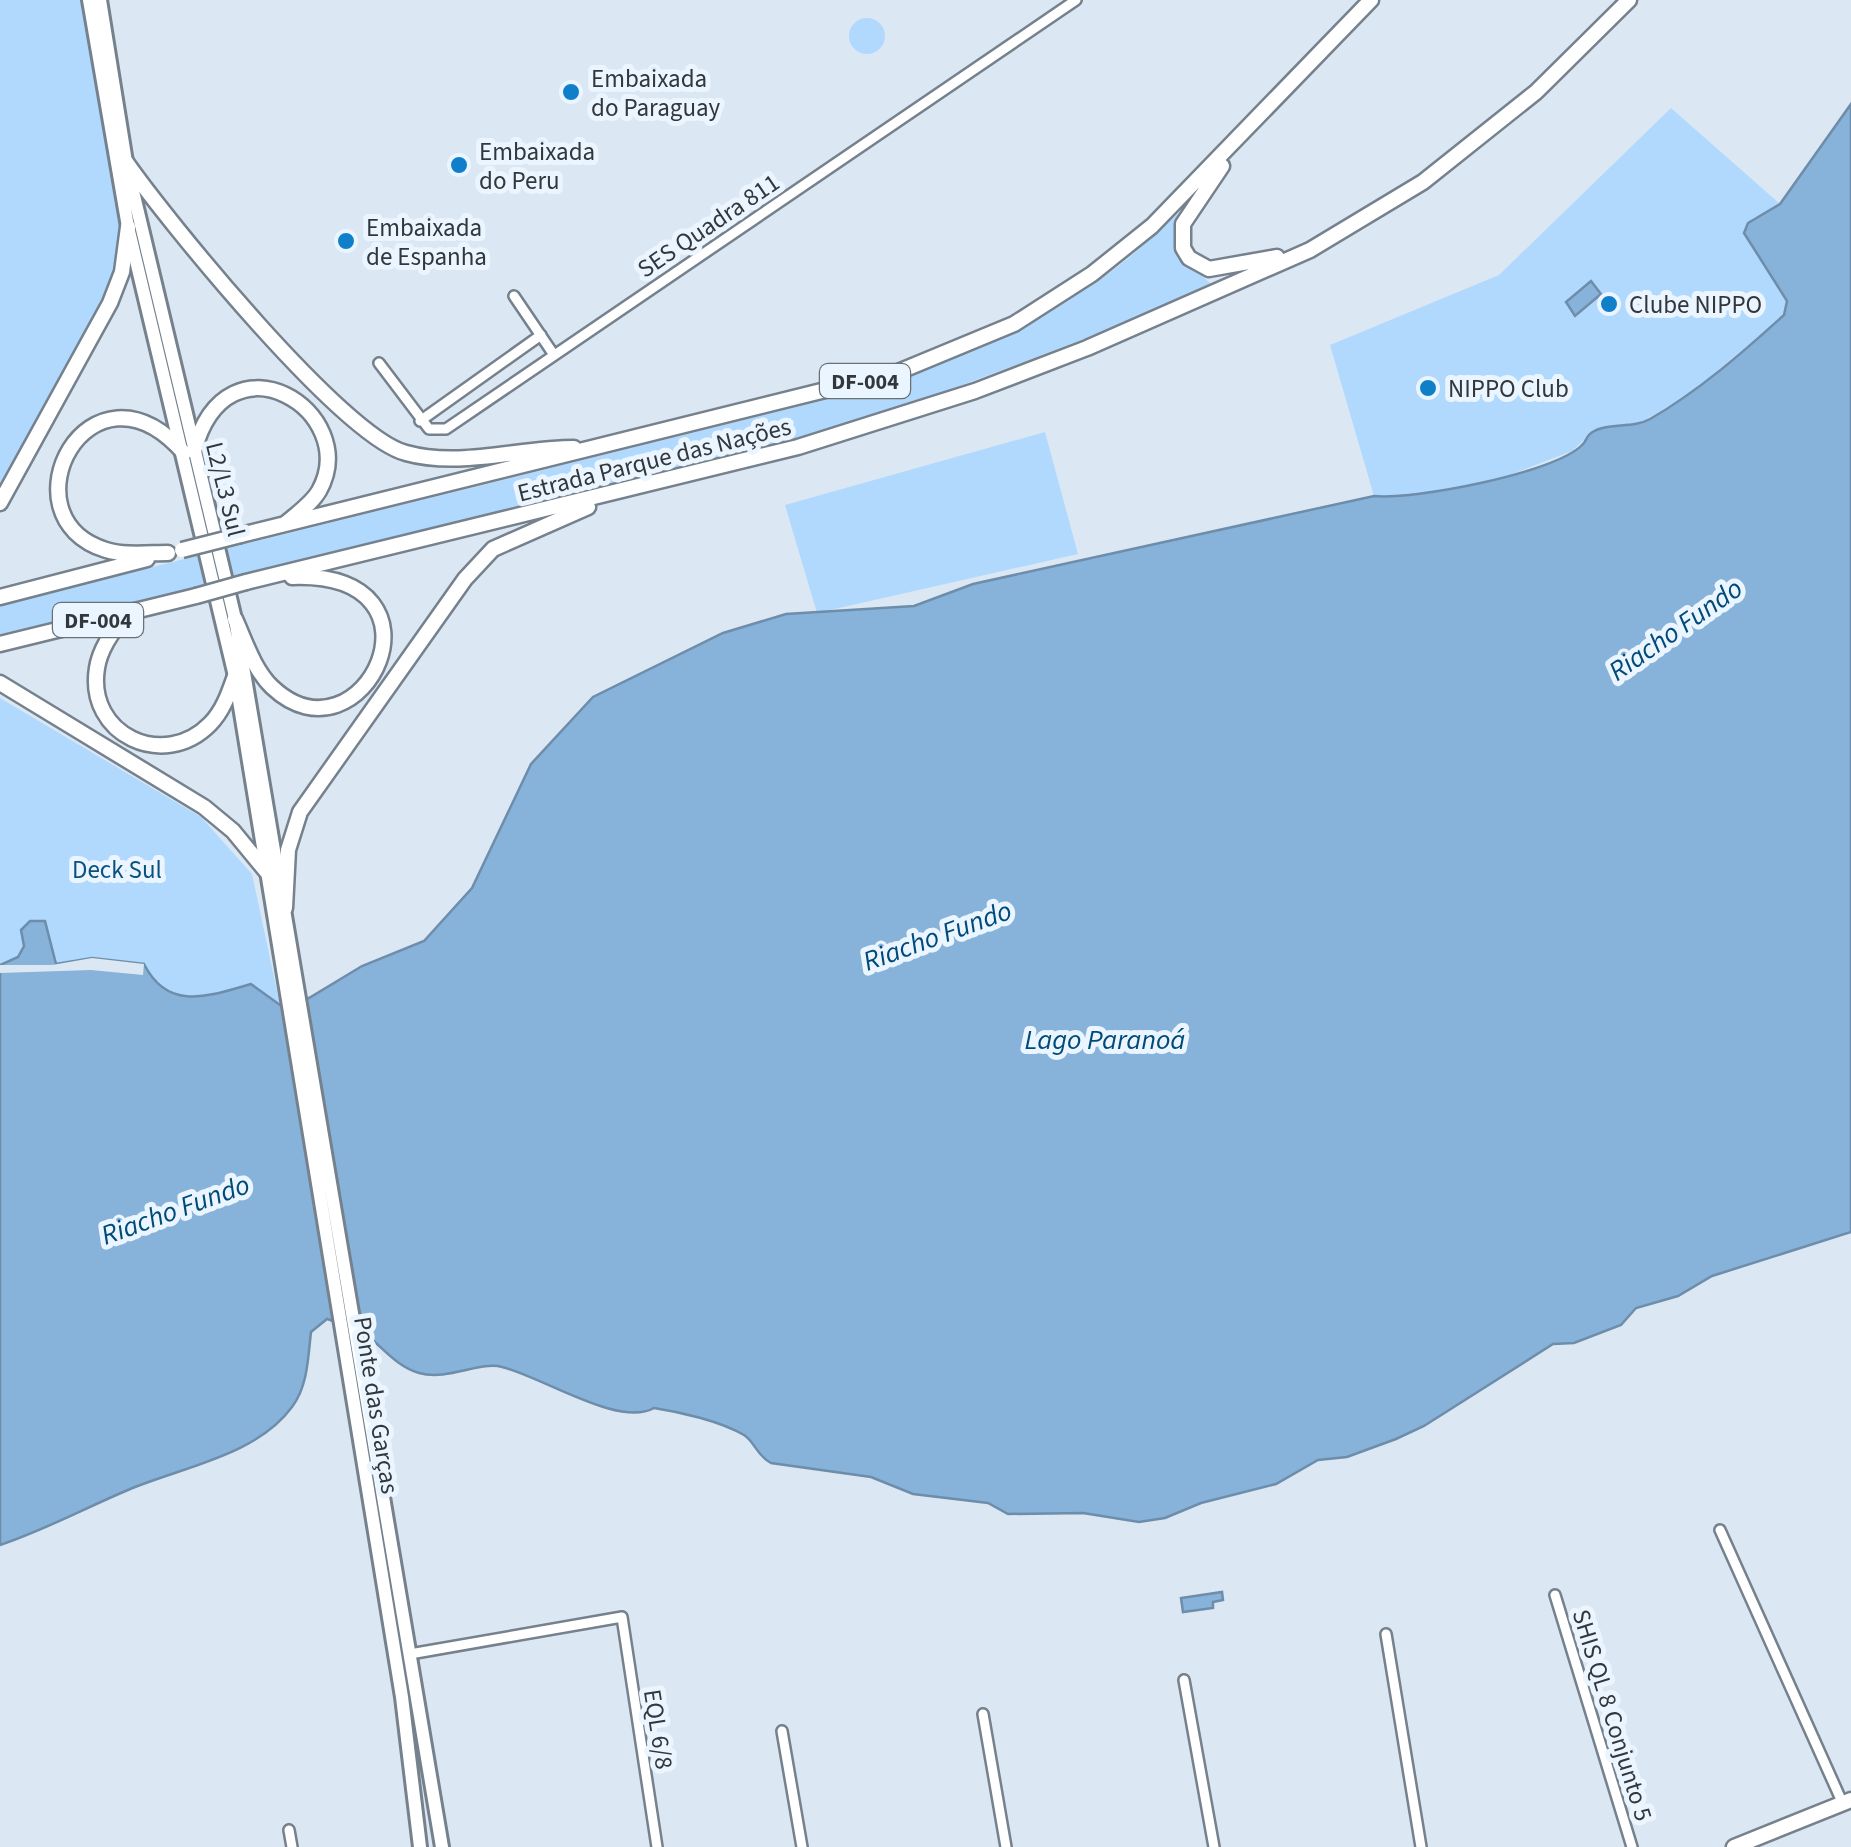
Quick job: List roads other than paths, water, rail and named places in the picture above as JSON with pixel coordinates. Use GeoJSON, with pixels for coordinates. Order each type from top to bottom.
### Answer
{"type":"FeatureCollection","features":[{"type":"Feature","properties":{"kind":"main road","name":"L2/L3 Sul"},"geometry":{"type":"LineString","coordinates":[[88,0],[128,227],[235,619],[299,990]]}},
{"type":"Feature","properties":{"kind":"main road","name":"L2/L3 Sul"},"geometry":{"type":"LineString","coordinates":[[100,0],[126,162],[235,676],[284,971]]}},
{"type":"Feature","properties":{"kind":"main road","name":"Estrada Parque das Nações"},"geometry":{"type":"LineString","coordinates":[[0,597],[898,372],[1014,324],[1092,274],[1152,226],[1371,0]]}},
{"type":"Feature","properties":{"kind":"main road","name":"Estrada Parque das Nações"},"geometry":{"type":"LineString","coordinates":[[0,644],[798,446],[975,391],[1088,348],[1310,250],[1446,167],[1536,92],[1629,0]]}},
{"type":"Feature","properties":{"kind":"main road"},"geometry":{"type":"LineString","coordinates":[[1239,140],[1184,224],[1182,248],[1209,269],[1310,250]]}},
{"type":"Feature","properties":{"kind":"main road"},"geometry":{"type":"LineString","coordinates":[[126,162],[170,222],[254,316],[377,441],[410,454],[436,458],[600,448]]}},
{"type":"Feature","properties":{"kind":"main road"},"geometry":{"type":"LineString","coordinates":[[0,503],[110,302],[122,272],[128,227]]}},
{"type":"Feature","properties":{"kind":"main road"},"geometry":{"type":"LineString","coordinates":[[175,551],[117,553],[85,540],[64,514],[58,477],[72,442],[108,420],[128,419],[151,424],[189,452],[212,407],[239,390],[277,392],[307,410],[326,439],[328,466],[319,492],[284,525]]}},
{"type":"Feature","properties":{"kind":"main road"},"geometry":{"type":"LineString","coordinates":[[284,908],[292,832],[312,791],[479,562],[516,536],[640,486]]}},
{"type":"Feature","properties":{"kind":"main road"},"geometry":{"type":"LineString","coordinates":[[235,619],[263,676],[289,700],[330,705],[353,696],[382,661],[384,628],[375,610],[346,584],[313,576],[250,581]]}},
{"type":"Feature","properties":{"kind":"main road"},"geometry":{"type":"LineString","coordinates":[[126,613],[105,645],[96,677],[100,705],[122,735],[156,747],[184,743],[218,714],[235,676]]}},
{"type":"Feature","properties":{"kind":"main road"},"geometry":{"type":"LineString","coordinates":[[0,682],[204,807],[233,832],[266,871]]}},
{"type":"Feature","properties":{"kind":"main road","name":"Ponte das Garças"},"geometry":{"type":"LineString","coordinates":[[284,971],[442,1847]]}},
{"type":"Feature","properties":{"kind":"main road","name":"Ponte das Garças"},"geometry":{"type":"LineString","coordinates":[[299,990],[402,1697],[420,1847]]}},
{"type":"Feature","properties":{"kind":"main road"},"geometry":{"type":"LineString","coordinates":[[1734,1847],[1763,1842],[1847,1802]]}},
{"type":"Feature","properties":{"kind":"street","name":"SES Quadra 811"},"geometry":{"type":"LineString","coordinates":[[420,420],[429,429],[446,428],[1076,0]]}},
{"type":"Feature","properties":{"kind":"street"},"geometry":{"type":"LineString","coordinates":[[514,296],[554,355]]}},
{"type":"Feature","properties":{"kind":"street"},"geometry":{"type":"LineString","coordinates":[[380,363],[420,420],[541,335]]}},
{"type":"Feature","properties":{"kind":"street"},"geometry":{"type":"LineString","coordinates":[[1720,1530],[1847,1802]]}},
{"type":"Feature","properties":{"kind":"street","name":"SHIS QL 8 Conjunto 5"},"geometry":{"type":"LineString","coordinates":[[1555,1595],[1632,1847]]}},
{"type":"Feature","properties":{"kind":"street","name":"EQL 6/8"},"geometry":{"type":"LineString","coordinates":[[410,1654],[622,1618],[657,1847]]}},
{"type":"Feature","properties":{"kind":"street"},"geometry":{"type":"LineString","coordinates":[[1386,1634],[1421,1847]]}},
{"type":"Feature","properties":{"kind":"street"},"geometry":{"type":"LineString","coordinates":[[1184,1680],[1214,1847]]}},
{"type":"Feature","properties":{"kind":"street"},"geometry":{"type":"LineString","coordinates":[[983,1714],[1006,1847]]}},
{"type":"Feature","properties":{"kind":"street"},"geometry":{"type":"LineString","coordinates":[[782,1731],[802,1847]]}},
{"type":"Feature","properties":{"kind":"street"},"geometry":{"type":"LineString","coordinates":[[289,1830],[292,1847]]}},
{"type":"Feature","properties":{"kind":"water","name":"Lago Paranoá"},"geometry":{"type":"Polygon","coordinates":[[[1851,104],[1851,1232],[1712,1276],[1678,1296],[1636,1308],[1621,1325],[1574,1343],[1553,1344],[1424,1426],[1396,1439],[1347,1457],[1318,1460],[1276,1484],[1201,1503],[1165,1518],[1139,1522],[1083,1513],[1008,1514],[988,1503],[913,1494],[871,1477],[771,1463],[744,1435],[723,1425],[654,1408],[639,1412],[601,1406],[502,1367],[441,1375],[419,1373],[398,1362],[365,1334],[327,1319],[311,1332],[306,1371],[297,1399],[277,1424],[259,1437],[239,1449],[128,1490],[0,1545],[0,965],[18,957],[24,946],[21,930],[30,921],[45,921],[56,964],[92,958],[144,964],[154,979],[177,995],[205,996],[251,984],[280,1005],[309,998],[362,966],[424,941],[472,888],[531,764],[593,697],[723,633],[786,614],[914,606],[973,584],[1374,496],[1420,494],[1483,482],[1567,455],[1597,430],[1650,419],[1703,384],[1784,315],[1787,301],[1744,233],[1748,223],[1780,204],[1851,104]]]}},
{"type":"Feature","properties":{"kind":"water"},"geometry":{"type":"Polygon","coordinates":[[[1591,281],[1601,294],[1575,316],[1566,302],[1591,281]]]}},
{"type":"Feature","properties":{"kind":"water"},"geometry":{"type":"Polygon","coordinates":[[[1222,1592],[1223,1600],[1213,1602],[1213,1608],[1183,1612],[1181,1598],[1222,1592]]]}},
{"type":"Feature","properties":{"kind":"place","name":"Embaixada do Paraguay"},"geometry":{"type":"Point","coordinates":[571,92]}},
{"type":"Feature","properties":{"kind":"place","name":"Embaixada do Peru"},"geometry":{"type":"Point","coordinates":[459,165]}},
{"type":"Feature","properties":{"kind":"place","name":"Embaixada de Espanha"},"geometry":{"type":"Point","coordinates":[346,241]}},
{"type":"Feature","properties":{"kind":"place","name":"Clube NIPPO"},"geometry":{"type":"Point","coordinates":[1609,304]}},
{"type":"Feature","properties":{"kind":"place","name":"NIPPO Club"},"geometry":{"type":"Point","coordinates":[1428,388]}},
{"type":"Feature","properties":{"kind":"water label","name":"Riacho Fundo"},"geometry":{"type":"Point","coordinates":[1675,629]}},
{"type":"Feature","properties":{"kind":"water label","name":"Riacho Fundo"},"geometry":{"type":"Point","coordinates":[937,935]}},
{"type":"Feature","properties":{"kind":"water label","name":"Riacho Fundo"},"geometry":{"type":"Point","coordinates":[175,1209]}},
{"type":"Feature","properties":{"kind":"park label","name":"Deck Sul"},"geometry":{"type":"Point","coordinates":[117,869]}}]}
